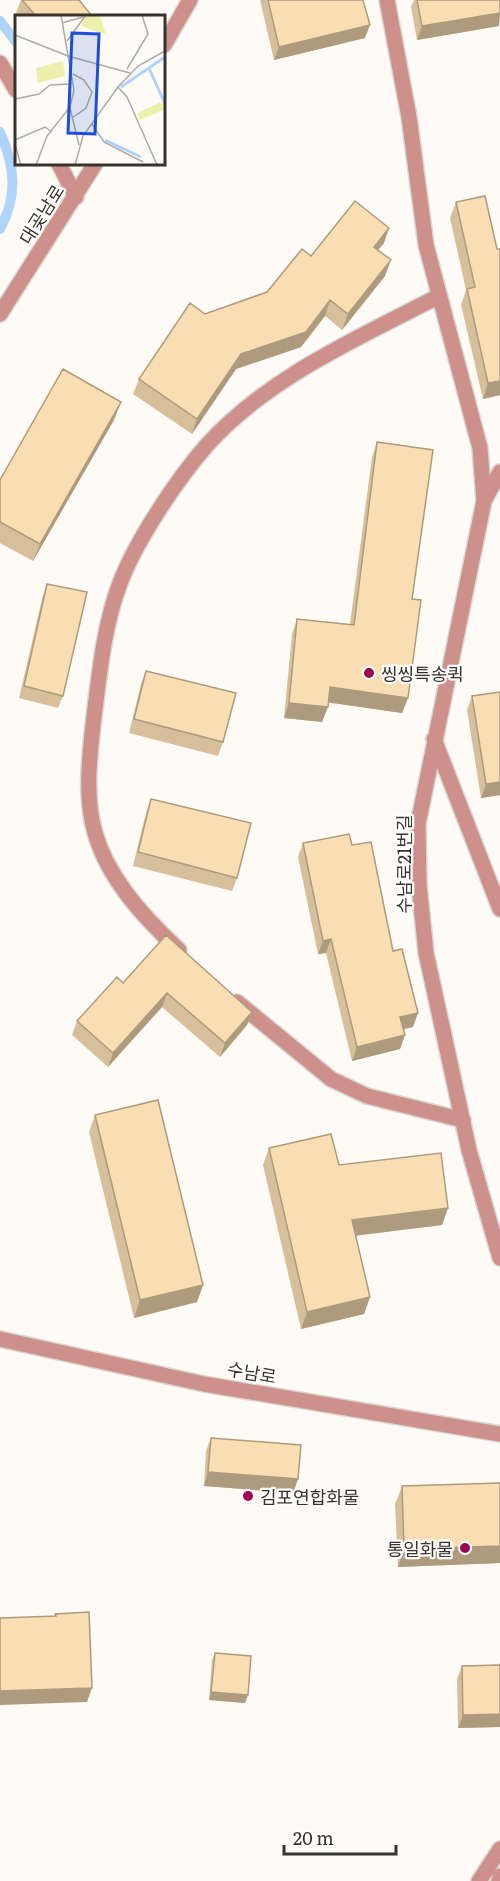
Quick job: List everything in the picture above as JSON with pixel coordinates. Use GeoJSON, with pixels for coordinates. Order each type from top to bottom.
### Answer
{"type":"FeatureCollection","features":[{"type":"Feature","properties":{"kind":"street"},"geometry":{"type":"LineString","coordinates":[[165,43],[190,0]]}},
{"type":"Feature","properties":{"kind":"street"},"geometry":{"type":"LineString","coordinates":[[387,0],[409,117],[426,245],[480,448],[484,501]]}},
{"type":"Feature","properties":{"kind":"street"},"geometry":{"type":"LineString","coordinates":[[0,63],[15,88]]}},
{"type":"Feature","properties":{"kind":"street"},"geometry":{"type":"LineString","coordinates":[[60,165],[76,197]]}},
{"type":"Feature","properties":{"kind":"street","name":"대곶남로"},"geometry":{"type":"LineString","coordinates":[[0,314],[94,165]]}},
{"type":"Feature","properties":{"kind":"street"},"geometry":{"type":"LineString","coordinates":[[187,957],[130,898],[107,862],[95,833],[88,795],[99,670],[109,619],[120,582],[143,538],[177,484],[207,445],[243,411],[297,373],[439,296]]}},
{"type":"Feature","properties":{"kind":"street","name":"수남로21번길"},"geometry":{"type":"LineString","coordinates":[[500,472],[484,501],[418,824],[419,885],[426,953],[462,1120],[500,1258]]}},
{"type":"Feature","properties":{"kind":"street"},"geometry":{"type":"LineString","coordinates":[[434,739],[500,909]]}},
{"type":"Feature","properties":{"kind":"street"},"geometry":{"type":"LineString","coordinates":[[228,994],[331,1079],[367,1096],[462,1120]]}},
{"type":"Feature","properties":{"kind":"street","name":"수남로"},"geometry":{"type":"LineString","coordinates":[[0,1339],[204,1384],[500,1434]]}},
{"type":"Feature","properties":{"kind":"street"},"geometry":{"type":"LineString","coordinates":[[479,1881],[500,1849]]}},
{"type":"Feature","properties":{"kind":"street"},"geometry":{"type":"LineString","coordinates":[[499,1881],[500,1876]]}},
{"type":"Feature","properties":{"kind":"building"},"geometry":{"type":"Polygon","coordinates":[[[22,0],[79,0],[91,15],[35,15],[22,0]]]}},
{"type":"Feature","properties":{"kind":"building"},"geometry":{"type":"Polygon","coordinates":[[[268,0],[363,0],[370,25],[279,47],[268,0]]]}},
{"type":"Feature","properties":{"kind":"building"},"geometry":{"type":"Polygon","coordinates":[[[417,0],[500,0],[500,13],[422,26],[417,0]]]}},
{"type":"Feature","properties":{"kind":"building"},"geometry":{"type":"Polygon","coordinates":[[[485,196],[497,249],[500,249],[500,381],[488,383],[467,289],[475,287],[456,202],[485,196]]]}},
{"type":"Feature","properties":{"kind":"building"},"geometry":{"type":"Polygon","coordinates":[[[355,201],[389,228],[374,247],[391,260],[348,314],[330,300],[306,332],[241,354],[197,419],[139,379],[190,303],[205,314],[267,292],[302,249],[311,256],[355,201]]]}},
{"type":"Feature","properties":{"kind":"building"},"geometry":{"type":"Polygon","coordinates":[[[63,369],[121,402],[40,544],[0,522],[0,480],[63,369]]]}},
{"type":"Feature","properties":{"kind":"building"},"geometry":{"type":"Polygon","coordinates":[[[377,442],[433,450],[412,599],[421,600],[408,698],[330,687],[328,707],[289,703],[297,619],[354,625],[377,442]]]}},
{"type":"Feature","properties":{"kind":"building"},"geometry":{"type":"Polygon","coordinates":[[[47,584],[87,592],[63,696],[24,686],[47,584]]]}},
{"type":"Feature","properties":{"kind":"building"},"geometry":{"type":"Polygon","coordinates":[[[146,671],[236,693],[223,742],[134,719],[146,671]]]}},
{"type":"Feature","properties":{"kind":"building"},"geometry":{"type":"Polygon","coordinates":[[[500,692],[500,782],[486,784],[472,696],[500,692]]]}},
{"type":"Feature","properties":{"kind":"building"},"geometry":{"type":"Polygon","coordinates":[[[151,799],[251,823],[237,878],[138,852],[151,799]]]}},
{"type":"Feature","properties":{"kind":"building"},"geometry":{"type":"Polygon","coordinates":[[[349,834],[352,845],[371,842],[393,951],[402,949],[418,1013],[400,1017],[405,1035],[357,1047],[331,939],[323,941],[303,843],[349,834]]]}},
{"type":"Feature","properties":{"kind":"building"},"geometry":{"type":"Polygon","coordinates":[[[166,935],[252,1012],[225,1043],[167,993],[113,1053],[77,1021],[117,977],[123,983],[166,935]]]}},
{"type":"Feature","properties":{"kind":"building"},"geometry":{"type":"Polygon","coordinates":[[[158,1100],[203,1285],[140,1300],[95,1115],[158,1100]]]}},
{"type":"Feature","properties":{"kind":"building"},"geometry":{"type":"Polygon","coordinates":[[[331,1134],[339,1165],[441,1153],[448,1208],[352,1220],[370,1297],[307,1312],[269,1148],[331,1134]]]}},
{"type":"Feature","properties":{"kind":"building"},"geometry":{"type":"Polygon","coordinates":[[[211,1438],[301,1445],[298,1479],[208,1472],[211,1438]]]}},
{"type":"Feature","properties":{"kind":"building"},"geometry":{"type":"Polygon","coordinates":[[[500,1483],[500,1546],[404,1549],[402,1486],[500,1483]]]}},
{"type":"Feature","properties":{"kind":"building"},"geometry":{"type":"Polygon","coordinates":[[[89,1612],[92,1688],[0,1691],[0,1618],[89,1612]]]}},
{"type":"Feature","properties":{"kind":"building"},"geometry":{"type":"Polygon","coordinates":[[[215,1653],[251,1656],[248,1695],[211,1692],[215,1653]]]}},
{"type":"Feature","properties":{"kind":"building"},"geometry":{"type":"Polygon","coordinates":[[[500,1665],[500,1714],[463,1715],[462,1666],[500,1665]]]}},
{"type":"Feature","properties":{"kind":"waterway"},"geometry":{"type":"LineString","coordinates":[[0,21],[15,41]]}},
{"type":"Feature","properties":{"kind":"waterway"},"geometry":{"type":"LineString","coordinates":[[0,132],[9,157],[12,181],[10,205],[0,229]]}},
{"type":"Feature","properties":{"kind":"place","name":"씽씽특송퀵"},"geometry":{"type":"Point","coordinates":[369,673]}},
{"type":"Feature","properties":{"kind":"place","name":"김포연합화물"},"geometry":{"type":"Point","coordinates":[248,1496]}},
{"type":"Feature","properties":{"kind":"place","name":"통일화물"},"geometry":{"type":"Point","coordinates":[465,1548]}}]}
